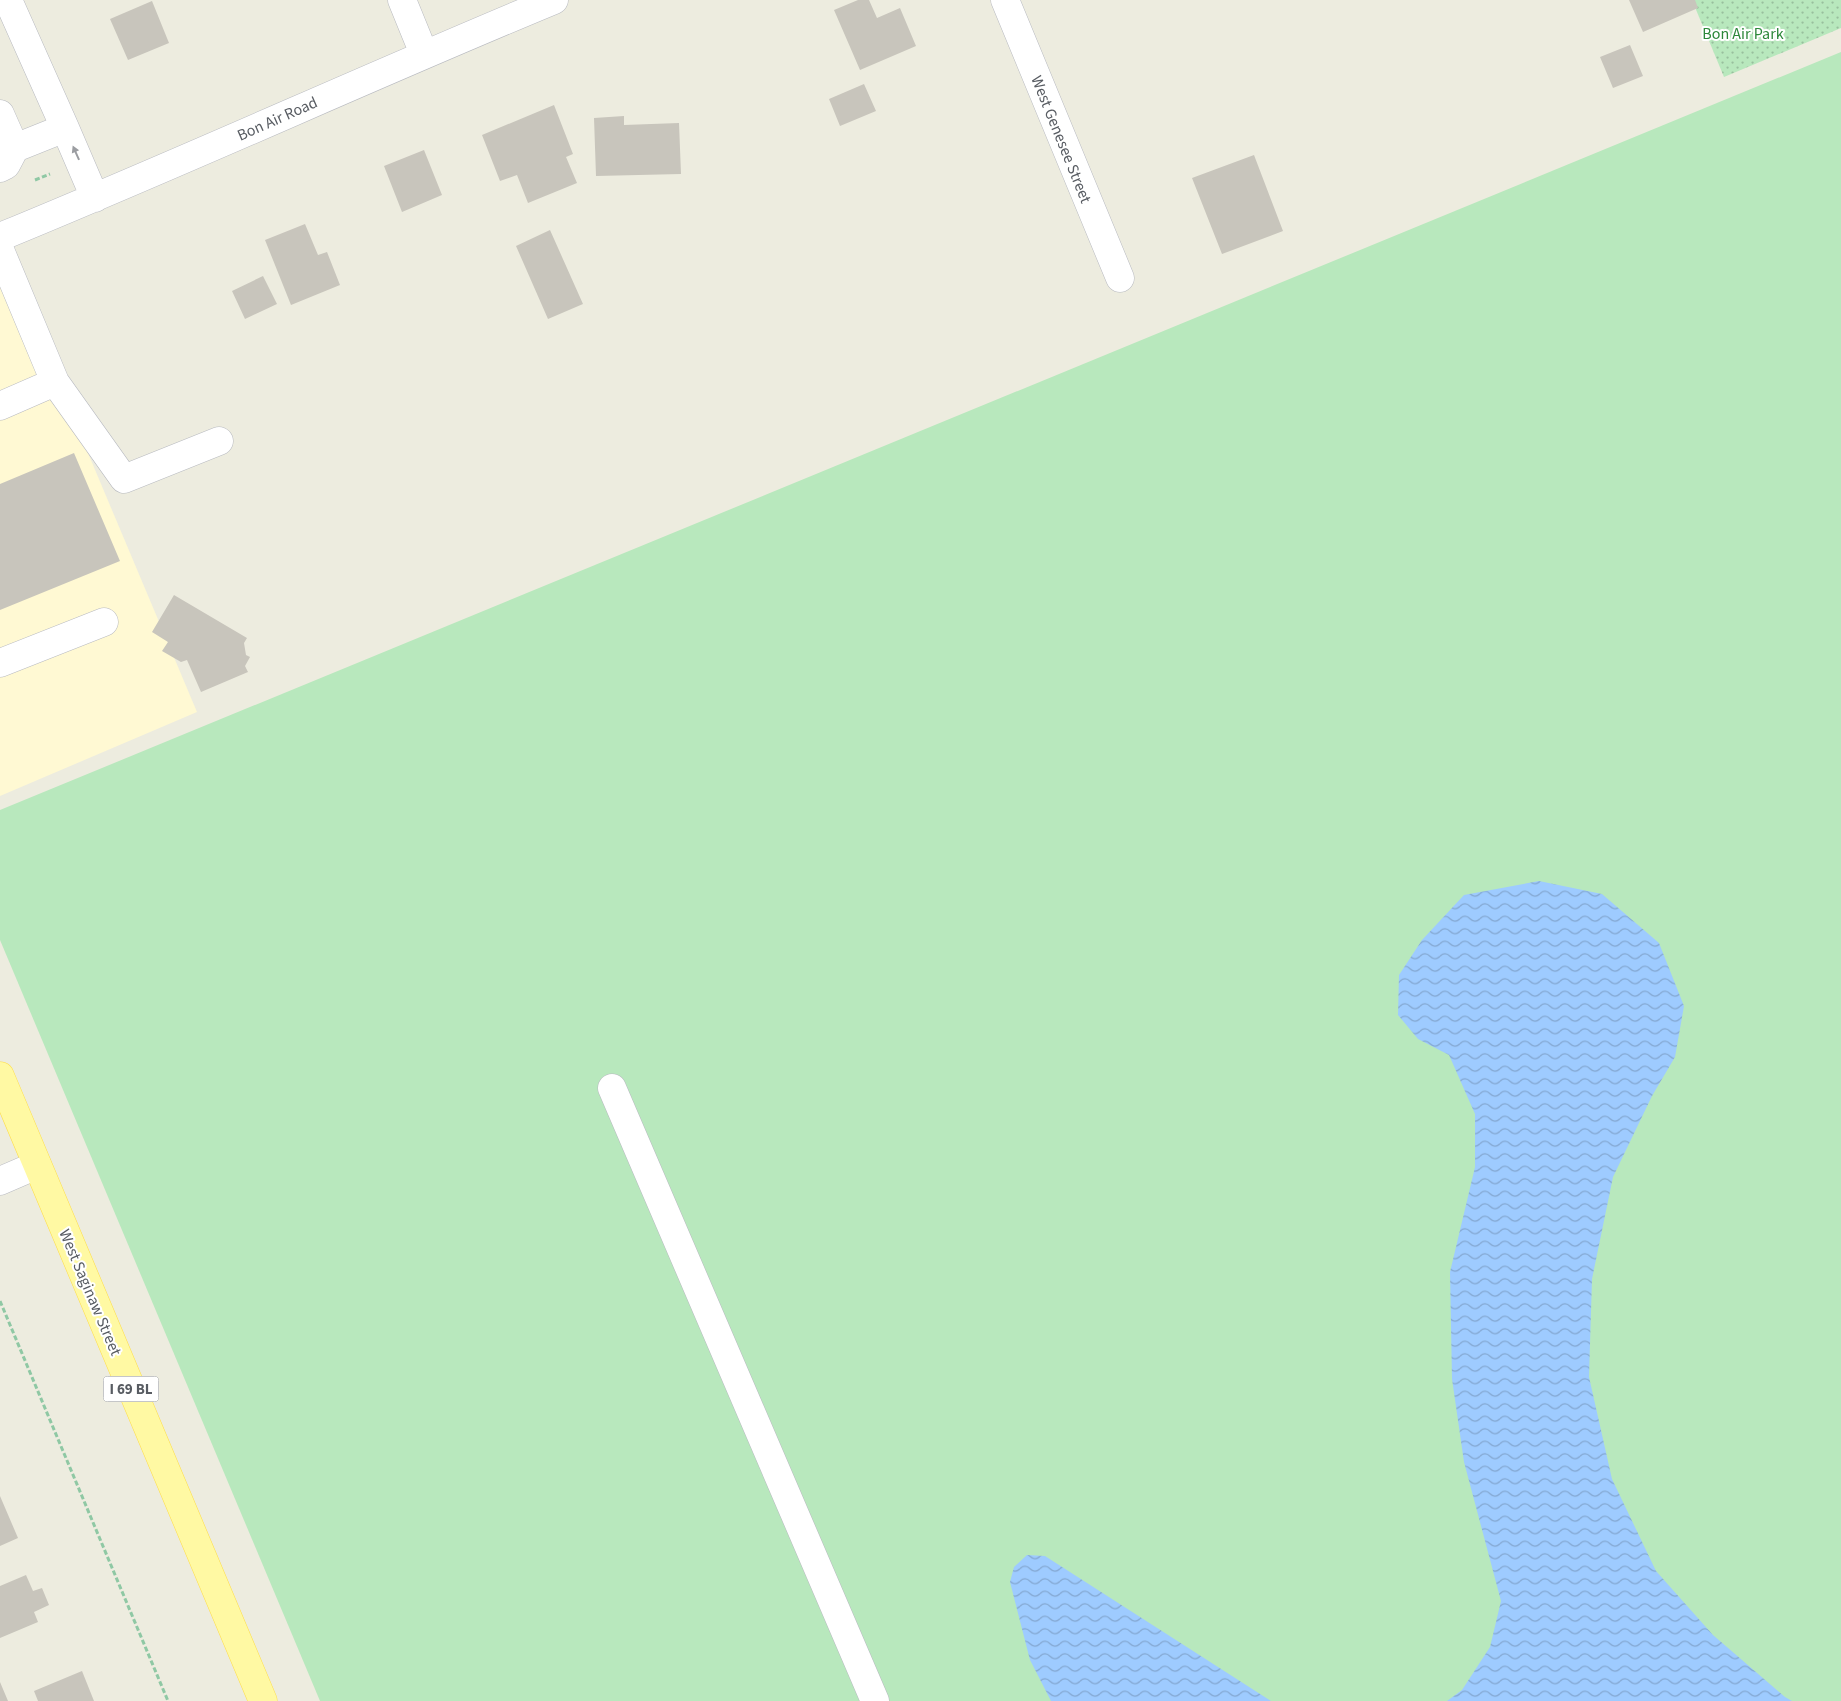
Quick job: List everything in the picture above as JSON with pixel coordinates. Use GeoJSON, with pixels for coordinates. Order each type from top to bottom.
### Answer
{"type":"FeatureCollection","features":[{"type":"Feature","properties":{"kind":"main road","name":"West Saginaw Street"},"geometry":{"type":"LineString","coordinates":[[0,1076],[263,1701]]}},
{"type":"Feature","properties":{"kind":"street"},"geometry":{"type":"LineString","coordinates":[[8,0],[95,198]]}},
{"type":"Feature","properties":{"kind":"street"},"geometry":{"type":"LineString","coordinates":[[402,0],[424,54]]}},
{"type":"Feature","properties":{"kind":"street","name":"Bon Air Road"},"geometry":{"type":"LineString","coordinates":[[0,238],[424,54],[554,0]]}},
{"type":"Feature","properties":{"kind":"street","name":"West Genesee Street"},"geometry":{"type":"LineString","coordinates":[[1005,0],[1120,278]]}},
{"type":"Feature","properties":{"kind":"street"},"geometry":{"type":"LineString","coordinates":[[0,114],[7,158],[65,128]]}},
{"type":"Feature","properties":{"kind":"street"},"geometry":{"type":"LineString","coordinates":[[0,250],[55,382],[124,479],[219,441]]}},
{"type":"Feature","properties":{"kind":"street"},"geometry":{"type":"LineString","coordinates":[[0,406],[55,382]]}},
{"type":"Feature","properties":{"kind":"street"},"geometry":{"type":"LineString","coordinates":[[0,663],[104,622]]}},
{"type":"Feature","properties":{"kind":"street"},"geometry":{"type":"LineString","coordinates":[[612,1088],[874,1701]]}},
{"type":"Feature","properties":{"kind":"street"},"geometry":{"type":"LineString","coordinates":[[0,1181],[37,1165]]}},
{"type":"Feature","properties":{"kind":"path"},"geometry":{"type":"LineString","coordinates":[[0,1301],[168,1701]]}},
{"type":"Feature","properties":{"kind":"shaded area"},"geometry":{"type":"Polygon","coordinates":[[[0,244],[197,712],[0,796],[0,244]]]}},
{"type":"Feature","properties":{"kind":"green space","name":"Bon Air Park"},"geometry":{"type":"Polygon","coordinates":[[[1692,0],[1841,0],[1841,28],[1724,77],[1692,0]]]}},
{"type":"Feature","properties":{"kind":"green space"},"geometry":{"type":"Polygon","coordinates":[[[1841,52],[1841,1701],[320,1701],[0,940],[0,810],[1841,52]]]}},
{"type":"Feature","properties":{"kind":"water"},"geometry":{"type":"Polygon","coordinates":[[[1539,881],[1602,894],[1659,943],[1684,1006],[1675,1057],[1652,1096],[1613,1177],[1592,1279],[1589,1377],[1612,1479],[1656,1571],[1713,1635],[1792,1701],[1447,1701],[1462,1690],[1490,1647],[1501,1601],[1464,1462],[1452,1379],[1450,1272],[1475,1167],[1475,1114],[1449,1055],[1418,1039],[1398,1015],[1399,975],[1422,940],[1464,895],[1539,881]]]}},
{"type":"Feature","properties":{"kind":"water"},"geometry":{"type":"Polygon","coordinates":[[[1027,1555],[1045,1556],[1271,1701],[1051,1701],[1030,1660],[1010,1582],[1014,1567],[1027,1555]]]}},
{"type":"Feature","properties":{"kind":"building"},"geometry":{"type":"Polygon","coordinates":[[[858,0],[869,0],[877,18],[900,8],[916,46],[860,70],[834,10],[858,0]]]}},
{"type":"Feature","properties":{"kind":"building"},"geometry":{"type":"Polygon","coordinates":[[[1629,0],[1695,0],[1698,8],[1643,32],[1629,0]]]}},
{"type":"Feature","properties":{"kind":"building"},"geometry":{"type":"Polygon","coordinates":[[[152,1],[169,43],[128,60],[110,19],[152,1]]]}},
{"type":"Feature","properties":{"kind":"building"},"geometry":{"type":"Polygon","coordinates":[[[1630,45],[1643,76],[1613,88],[1600,57],[1630,45]]]}},
{"type":"Feature","properties":{"kind":"building"},"geometry":{"type":"Polygon","coordinates":[[[864,84],[876,111],[840,126],[829,99],[864,84]]]}},
{"type":"Feature","properties":{"kind":"building"},"geometry":{"type":"Polygon","coordinates":[[[554,105],[573,154],[566,157],[577,183],[528,203],[517,175],[500,181],[482,135],[554,105]]]}},
{"type":"Feature","properties":{"kind":"building"},"geometry":{"type":"Polygon","coordinates":[[[624,116],[624,125],[679,123],[681,174],[596,176],[594,118],[624,116]]]}},
{"type":"Feature","properties":{"kind":"building"},"geometry":{"type":"Polygon","coordinates":[[[424,150],[442,195],[402,212],[384,166],[424,150]]]}},
{"type":"Feature","properties":{"kind":"building"},"geometry":{"type":"Polygon","coordinates":[[[1254,155],[1283,231],[1222,254],[1192,178],[1254,155]]]}},
{"type":"Feature","properties":{"kind":"building"},"geometry":{"type":"Polygon","coordinates":[[[305,224],[318,255],[327,252],[340,285],[291,305],[265,240],[305,224]]]}},
{"type":"Feature","properties":{"kind":"building"},"geometry":{"type":"Polygon","coordinates":[[[550,230],[583,304],[548,319],[516,246],[550,230]]]}},
{"type":"Feature","properties":{"kind":"building"},"geometry":{"type":"Polygon","coordinates":[[[263,276],[277,304],[245,319],[232,291],[263,276]]]}},
{"type":"Feature","properties":{"kind":"building"},"geometry":{"type":"Polygon","coordinates":[[[74,453],[120,561],[0,610],[0,484],[74,453]]]}},
{"type":"Feature","properties":{"kind":"building"},"geometry":{"type":"Polygon","coordinates":[[[174,595],[247,638],[244,643],[246,655],[250,657],[245,666],[248,672],[201,692],[187,660],[181,662],[162,651],[168,642],[152,632],[174,595]]]}},
{"type":"Feature","properties":{"kind":"building"},"geometry":{"type":"Polygon","coordinates":[[[0,1496],[18,1538],[0,1546],[0,1496]]]}},
{"type":"Feature","properties":{"kind":"building"},"geometry":{"type":"Polygon","coordinates":[[[26,1575],[33,1591],[42,1588],[49,1605],[34,1612],[38,1622],[0,1638],[0,1586],[26,1575]]]}},
{"type":"Feature","properties":{"kind":"building"},"geometry":{"type":"Polygon","coordinates":[[[82,1671],[94,1701],[38,1701],[34,1691],[82,1671]]]}},
{"type":"Feature","properties":{"kind":"building"},"geometry":{"type":"Polygon","coordinates":[[[0,1682],[8,1701],[0,1701],[0,1682]]]}}]}
